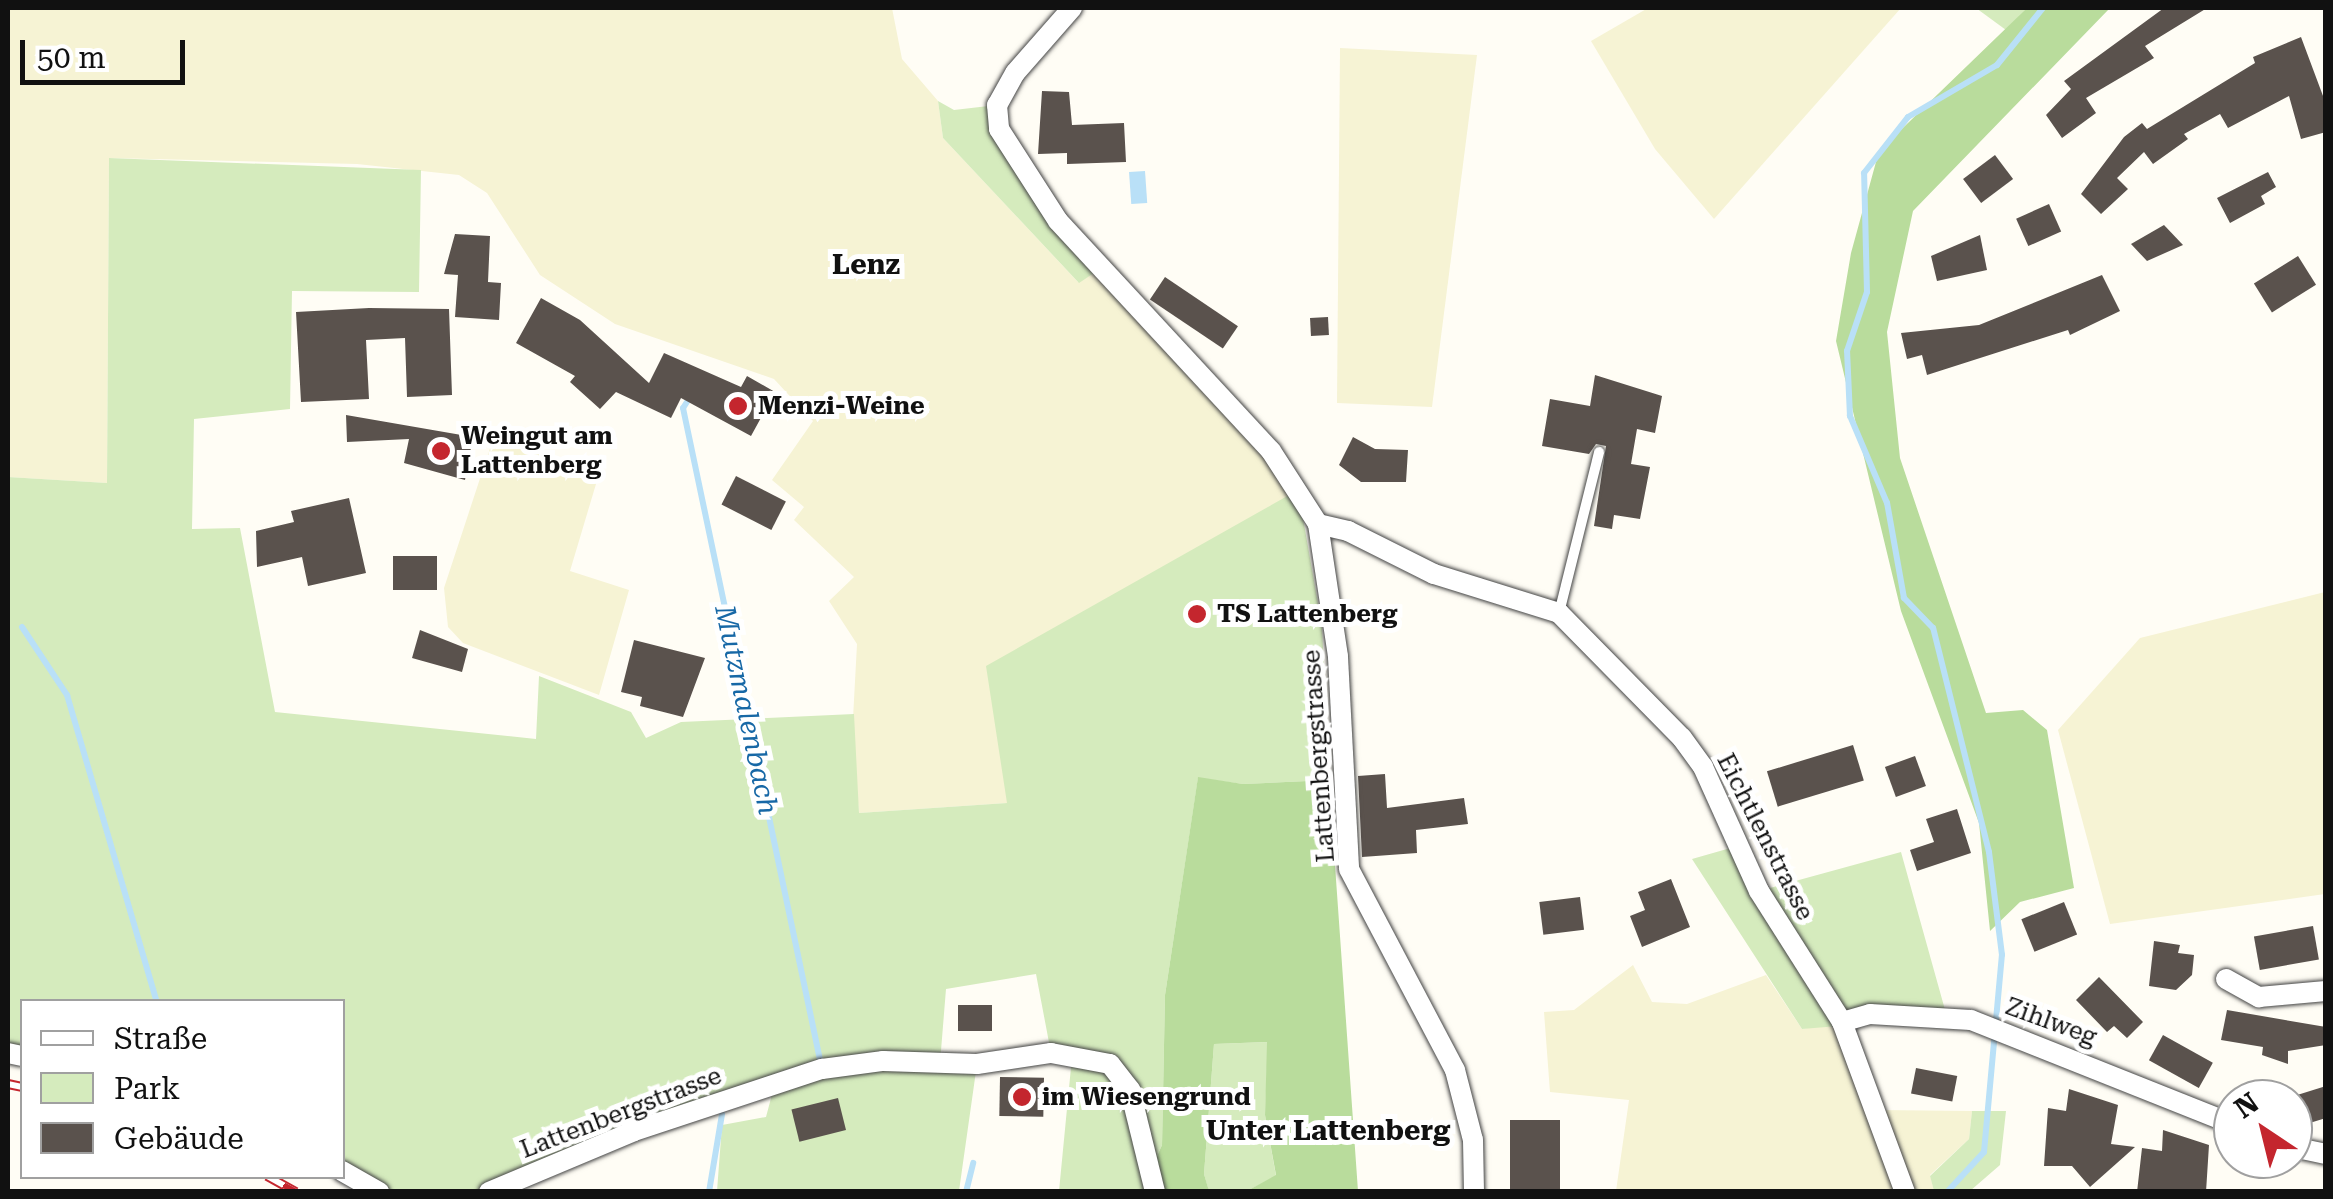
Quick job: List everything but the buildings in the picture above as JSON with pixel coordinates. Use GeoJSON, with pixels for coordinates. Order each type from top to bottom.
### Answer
{"type":"FeatureCollection","features":[{"type":"Feature","properties":{"kind":"street","name":"Lattenbergstrasse"},"geometry":{"type":"LineString","coordinates":[[1072,8],[1015,73],[998,104],[1011,155],[1058,221],[1271,451],[1318,524],[1338,657],[1349,868],[1454,1070],[1473,1140],[1474,1192]]}},
{"type":"Feature","properties":{"kind":"street","name":"Eichtlenstrasse"},"geometry":{"type":"LineString","coordinates":[[1318,524],[1348,531],[1434,574],[1559,613],[1703,766],[1759,891],[1842,1022],[1905,1192]]}},
{"type":"Feature","properties":{"kind":"street"},"geometry":{"type":"LineString","coordinates":[[2226,979],[2260,998],[2326,991]]}},
{"type":"Feature","properties":{"kind":"street","name":"Zihlweg"},"geometry":{"type":"LineString","coordinates":[[1842,1022],[1870,1014],[1926,1015],[1995,1028],[2213,1116]]}},
{"type":"Feature","properties":{"kind":"street","name":"Lattenbergstrasse"},"geometry":{"type":"LineString","coordinates":[[489,1192],[634,1131],[822,1070],[882,1061],[977,1064],[1051,1053],[1110,1064],[1130,1090],[1155,1192]]}},
{"type":"Feature","properties":{"kind":"street"},"geometry":{"type":"LineString","coordinates":[[345,1174],[379,1192]]}},
{"type":"Feature","properties":{"kind":"lane"},"geometry":{"type":"LineString","coordinates":[[1559,613],[1598,452]]}},
{"type":"Feature","properties":{"kind":"shaded area"},"geometry":{"type":"Polygon","coordinates":[[[8,8],[892,8],[902,59],[938,101],[943,138],[1078,282],[1100,270],[1298,490],[1007,803],[859,813],[852,737],[857,644],[829,601],[854,577],[794,520],[804,507],[772,480],[813,421],[774,379],[615,324],[540,275],[487,193],[459,175],[357,164],[109,158],[107,483],[8,477],[8,8]]]}},
{"type":"Feature","properties":{"kind":"shaded area"},"geometry":{"type":"Polygon","coordinates":[[[1648,8],[1901,8],[1714,219],[1655,149],[1591,41],[1648,8]]]}},
{"type":"Feature","properties":{"kind":"shaded area"},"geometry":{"type":"Polygon","coordinates":[[[1340,48],[1477,55],[1432,407],[1337,403],[1340,48]]]}},
{"type":"Feature","properties":{"kind":"shaded area"},"geometry":{"type":"Polygon","coordinates":[[[493,439],[599,474],[570,571],[629,590],[599,695],[463,643],[448,627],[444,588],[493,439]]]}},
{"type":"Feature","properties":{"kind":"shaded area"},"geometry":{"type":"Polygon","coordinates":[[[2325,592],[2325,894],[2110,924],[2058,730],[2140,638],[2325,592]]]}},
{"type":"Feature","properties":{"kind":"shaded area"},"geometry":{"type":"Polygon","coordinates":[[[1633,965],[1652,1002],[1687,1004],[1766,975],[1802,1029],[1842,1022],[1877,1110],[1972,1111],[1969,1139],[1930,1175],[1934,1191],[1616,1191],[1629,1100],[1550,1092],[1544,1012],[1574,1010],[1633,965]]]}},
{"type":"Feature","properties":{"kind":"green space"},"geometry":{"type":"Polygon","coordinates":[[[1976,8],[2027,8],[2006,30],[1976,8]]]}},
{"type":"Feature","properties":{"kind":"green space"},"geometry":{"type":"Polygon","coordinates":[[[2027,8],[2110,8],[1913,211],[1887,332],[1900,458],[1986,713],[2023,710],[2047,730],[2074,888],[2020,902],[1990,931],[1979,823],[1901,611],[1836,341],[1851,253],[1879,151],[2027,8]]]}},
{"type":"Feature","properties":{"kind":"green space"},"geometry":{"type":"Polygon","coordinates":[[[938,101],[954,110],[997,105],[999,129],[1100,269],[1079,283],[943,138],[938,101]]]}},
{"type":"Feature","properties":{"kind":"green space"},"geometry":{"type":"Polygon","coordinates":[[[109,158],[421,170],[419,292],[292,291],[290,409],[194,419],[192,529],[240,528],[275,712],[536,739],[539,676],[631,712],[646,738],[681,722],[854,714],[859,813],[1007,803],[986,666],[1298,490],[1322,626],[1329,780],[1243,784],[1198,778],[1165,995],[1162,1145],[1151,1170],[1155,1191],[1059,1191],[1072,1057],[1051,1053],[1036,974],[946,989],[940,1063],[977,1064],[959,1191],[717,1191],[722,1125],[766,1117],[775,1083],[489,1191],[379,1191],[345,1172],[345,999],[20,999],[20,1056],[8,1053],[8,477],[107,483],[109,158]]]}},
{"type":"Feature","properties":{"kind":"green space"},"geometry":{"type":"Polygon","coordinates":[[[1198,777],[1243,784],[1329,780],[1358,1191],[1247,1191],[1276,1175],[1265,1115],[1267,1042],[1214,1044],[1204,1174],[1209,1191],[1155,1191],[1151,1170],[1162,1145],[1165,995],[1198,777]]]}},
{"type":"Feature","properties":{"kind":"green space"},"geometry":{"type":"Polygon","coordinates":[[[1741,845],[1759,891],[1901,852],[1947,1017],[1802,1029],[1692,859],[1741,845]]]}},
{"type":"Feature","properties":{"kind":"green space"},"geometry":{"type":"Polygon","coordinates":[[[1268,1042],[1265,1115],[1276,1176],[1247,1191],[1209,1192],[1204,1174],[1214,1044],[1268,1042]]]}},
{"type":"Feature","properties":{"kind":"green space"},"geometry":{"type":"Polygon","coordinates":[[[1972,1111],[2006,1111],[2000,1165],[1970,1191],[1934,1191],[1930,1176],[1969,1139],[1972,1111]]]}},
{"type":"Feature","properties":{"kind":"water"},"geometry":{"type":"Polygon","coordinates":[[[1145,171],[1147,203],[1131,204],[1129,172],[1145,171]]]}},
{"type":"Feature","properties":{"kind":"waterway"},"geometry":{"type":"LineString","coordinates":[[1947,1192],[1984,1152],[2002,955],[1989,852],[1933,628],[1904,598],[1887,503],[1850,416],[1847,351],[1867,292],[1864,173],[1908,117],[1997,65],[2043,8]]}},
{"type":"Feature","properties":{"kind":"waterway","name":"Mutzmalenbach"},"geometry":{"type":"LineString","coordinates":[[690,397],[683,408],[820,1060]]}},
{"type":"Feature","properties":{"kind":"waterway"},"geometry":{"type":"LineString","coordinates":[[22,627],[67,695],[156,999]]}},
{"type":"Feature","properties":{"kind":"waterway","name":"Mutzmalenbach"},"geometry":{"type":"LineString","coordinates":[[709,1192],[722,1114]]}},
{"type":"Feature","properties":{"kind":"waterway"},"geometry":{"type":"LineString","coordinates":[[966,1192],[973,1163]]}},
{"type":"Feature","properties":{"kind":"railway"},"geometry":{"type":"LineString","coordinates":[[8,1084],[20,1087]]}},
{"type":"Feature","properties":{"kind":"railway"},"geometry":{"type":"LineString","coordinates":[[272,1179],[296,1192]]}},
{"type":"Feature","properties":{"kind":"place","name":"Menzi-Weine"},"geometry":{"type":"Point","coordinates":[738,406]}},
{"type":"Feature","properties":{"kind":"place","name":"Weingut am Lattenberg"},"geometry":{"type":"Point","coordinates":[441,451]}},
{"type":"Feature","properties":{"kind":"place","name":"TS Lattenberg"},"geometry":{"type":"Point","coordinates":[1197,614]}},
{"type":"Feature","properties":{"kind":"place","name":"im Wiesengrund"},"geometry":{"type":"Point","coordinates":[1022,1097]}},
{"type":"Feature","properties":{"kind":"district","name":"Lenz"},"geometry":{"type":"Point","coordinates":[866,265]}},
{"type":"Feature","properties":{"kind":"district","name":"Unter Lattenberg"},"geometry":{"type":"Point","coordinates":[1328,1131]}}]}
